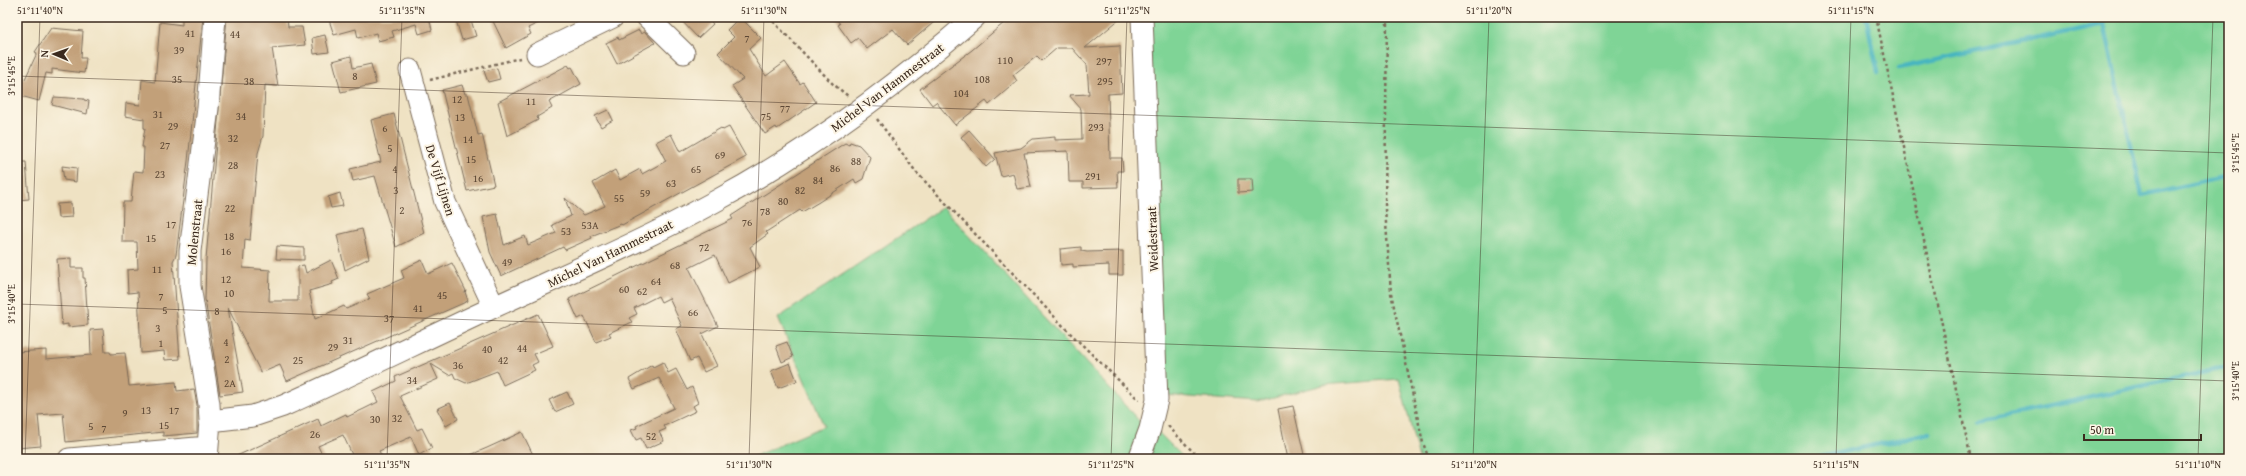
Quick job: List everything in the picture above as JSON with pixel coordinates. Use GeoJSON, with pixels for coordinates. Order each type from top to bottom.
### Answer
{"type":"FeatureCollection","features":[{"type":"Feature","properties":{"kind":"street","name":"Molenstraat"},"geometry":{"type":"LineString","coordinates":[[207,453],[210,421],[190,286],[190,251],[208,108],[216,17]]}},
{"type":"Feature","properties":{"kind":"street"},"geometry":{"type":"LineString","coordinates":[[538,54],[613,17]]}},
{"type":"Feature","properties":{"kind":"street"},"geometry":{"type":"LineString","coordinates":[[647,17],[684,53]]}},
{"type":"Feature","properties":{"kind":"street","name":"Michel Van Hammestraat"},"geometry":{"type":"LineString","coordinates":[[210,421],[253,416],[283,406],[494,307],[598,261],[715,202],[790,158],[863,108],[975,17]]}},
{"type":"Feature","properties":{"kind":"street","name":"Weidestraat"},"geometry":{"type":"LineString","coordinates":[[1139,459],[1155,414],[1157,379],[1142,17]]}},
{"type":"Feature","properties":{"kind":"street","name":"De Vijf Lijnen"},"geometry":{"type":"LineString","coordinates":[[412,77],[445,202],[494,307]]}},
{"type":"Feature","properties":{"kind":"street"},"geometry":{"type":"LineString","coordinates":[[69,459],[207,453]]}},
{"type":"Feature","properties":{"kind":"path"},"geometry":{"type":"LineString","coordinates":[[769,17],[833,84],[876,119],[916,172],[1095,358],[1155,414],[1200,459]]}},
{"type":"Feature","properties":{"kind":"path"},"geometry":{"type":"LineString","coordinates":[[1387,17],[1385,209],[1391,293],[1423,443],[1429,459]]}},
{"type":"Feature","properties":{"kind":"path"},"geometry":{"type":"LineString","coordinates":[[1876,17],[1971,459]]}},
{"type":"Feature","properties":{"kind":"path"},"geometry":{"type":"LineString","coordinates":[[412,77],[538,54]]}},
{"type":"Feature","properties":{"kind":"green space"},"geometry":{"type":"Polygon","coordinates":[[[1148,17],[2229,17],[2229,459],[1419,459],[1399,379],[1323,385],[1258,402],[1164,395],[1148,17]]]}},
{"type":"Feature","properties":{"kind":"green space"},"geometry":{"type":"Polygon","coordinates":[[[943,207],[1142,424],[1129,459],[748,459],[824,426],[778,318],[943,207]]]}},
{"type":"Feature","properties":{"kind":"green space"},"geometry":{"type":"Polygon","coordinates":[[[1157,431],[1185,459],[1147,459],[1157,431]]]}},
{"type":"Feature","properties":{"kind":"building"},"geometry":{"type":"Polygon","coordinates":[[[182,17],[203,17],[188,161],[176,255],[173,261],[180,359],[165,360],[164,351],[141,353],[138,292],[128,293],[127,270],[138,269],[137,242],[122,242],[123,202],[131,202],[134,171],[143,172],[144,147],[142,147],[145,128],[144,119],[125,116],[126,103],[140,105],[142,80],[155,82],[160,22],[182,25],[182,17]]]}},
{"type":"Feature","properties":{"kind":"building"},"geometry":{"type":"Polygon","coordinates":[[[227,17],[287,17],[288,27],[302,27],[305,45],[272,48],[278,86],[265,85],[263,136],[258,153],[250,240],[245,239],[243,268],[270,270],[269,301],[298,301],[298,266],[304,265],[306,273],[331,260],[339,279],[332,282],[333,284],[309,291],[315,319],[344,306],[346,309],[370,299],[367,294],[404,278],[401,270],[422,260],[428,274],[452,263],[466,291],[468,301],[287,381],[280,365],[261,373],[228,308],[243,392],[220,395],[205,299],[206,259],[227,17]]]}},
{"type":"Feature","properties":{"kind":"building"},"geometry":{"type":"Polygon","coordinates":[[[328,17],[429,17],[432,30],[419,34],[416,24],[392,31],[394,37],[378,41],[376,33],[358,38],[356,29],[334,35],[328,17]]]}},
{"type":"Feature","properties":{"kind":"building"},"geometry":{"type":"Polygon","coordinates":[[[455,17],[470,17],[476,36],[462,40],[455,17]]]}},
{"type":"Feature","properties":{"kind":"building"},"geometry":{"type":"Polygon","coordinates":[[[491,17],[550,17],[528,28],[531,34],[506,48],[491,17]]]}},
{"type":"Feature","properties":{"kind":"building"},"geometry":{"type":"Polygon","coordinates":[[[678,17],[707,17],[713,24],[698,38],[678,17]]]}},
{"type":"Feature","properties":{"kind":"building"},"geometry":{"type":"Polygon","coordinates":[[[740,17],[761,38],[749,49],[766,76],[785,62],[800,84],[803,82],[816,102],[777,129],[776,127],[765,134],[732,86],[743,79],[718,53],[734,37],[727,30],[740,17]]]}},
{"type":"Feature","properties":{"kind":"building"},"geometry":{"type":"Polygon","coordinates":[[[835,17],[940,17],[907,45],[893,29],[867,49],[858,38],[851,43],[838,25],[840,24],[835,17]]]}},
{"type":"Feature","properties":{"kind":"building"},"geometry":{"type":"Polygon","coordinates":[[[1011,17],[1122,17],[1085,48],[1120,46],[1122,93],[1108,94],[1110,158],[1122,158],[1123,171],[1117,171],[1118,187],[1083,188],[1083,182],[1069,182],[1068,151],[1024,153],[1031,187],[1017,189],[1013,173],[1001,176],[995,153],[1021,148],[1033,139],[1055,137],[1055,140],[1082,139],[1081,109],[1069,95],[1089,94],[1087,65],[1072,48],[1057,48],[1042,61],[1037,56],[1013,75],[1017,81],[989,105],[986,101],[955,125],[936,102],[932,105],[920,89],[972,50],[1011,17]]]}},
{"type":"Feature","properties":{"kind":"building"},"geometry":{"type":"Polygon","coordinates":[[[51,28],[83,31],[81,58],[86,58],[84,73],[52,69],[52,74],[46,73],[39,101],[17,95],[17,75],[25,79],[37,53],[35,52],[51,28]]]}},
{"type":"Feature","properties":{"kind":"building"},"geometry":{"type":"Polygon","coordinates":[[[639,30],[641,34],[645,32],[655,43],[617,64],[606,43],[618,37],[619,40],[639,30]]]}},
{"type":"Feature","properties":{"kind":"building"},"geometry":{"type":"Polygon","coordinates":[[[325,35],[329,52],[314,54],[312,38],[325,35]]]}},
{"type":"Feature","properties":{"kind":"building"},"geometry":{"type":"Polygon","coordinates":[[[351,56],[353,68],[371,64],[376,84],[341,92],[333,61],[351,56]]]}},
{"type":"Feature","properties":{"kind":"building"},"geometry":{"type":"Polygon","coordinates":[[[568,65],[570,68],[572,67],[581,84],[549,102],[552,108],[537,117],[538,120],[507,136],[498,102],[568,65]]]}},
{"type":"Feature","properties":{"kind":"building"},"geometry":{"type":"Polygon","coordinates":[[[497,68],[500,79],[488,82],[484,71],[497,68]]]}},
{"type":"Feature","properties":{"kind":"building"},"geometry":{"type":"Polygon","coordinates":[[[462,85],[465,94],[468,94],[478,135],[482,134],[494,185],[467,191],[442,90],[462,85]]]}},
{"type":"Feature","properties":{"kind":"building"},"geometry":{"type":"Polygon","coordinates":[[[54,97],[84,99],[89,101],[87,114],[52,105],[54,97]]]}},
{"type":"Feature","properties":{"kind":"building"},"geometry":{"type":"Polygon","coordinates":[[[608,110],[613,120],[601,127],[595,116],[608,110]]]}},
{"type":"Feature","properties":{"kind":"building"},"geometry":{"type":"Polygon","coordinates":[[[394,114],[424,233],[396,247],[375,176],[353,181],[350,169],[381,162],[371,120],[394,114]]]}},
{"type":"Feature","properties":{"kind":"building"},"geometry":{"type":"Polygon","coordinates":[[[729,127],[746,157],[622,225],[621,224],[591,236],[592,238],[565,250],[563,247],[501,276],[490,252],[483,217],[497,214],[504,245],[525,236],[528,245],[556,233],[552,225],[571,216],[565,198],[584,215],[605,206],[593,183],[615,170],[620,180],[640,169],[642,174],[666,161],[656,142],[671,134],[680,152],[721,128],[723,130],[729,127]]]}},
{"type":"Feature","properties":{"kind":"building"},"geometry":{"type":"Polygon","coordinates":[[[969,130],[995,159],[986,167],[961,137],[969,130]]]}},
{"type":"Feature","properties":{"kind":"building"},"geometry":{"type":"Polygon","coordinates":[[[850,142],[859,145],[870,157],[863,179],[856,183],[854,179],[819,202],[802,212],[800,210],[766,232],[768,234],[750,247],[760,267],[728,283],[715,255],[689,268],[718,326],[702,334],[717,366],[704,372],[697,358],[690,361],[676,329],[682,326],[669,298],[661,302],[658,296],[634,308],[637,314],[629,318],[632,322],[609,333],[611,336],[596,342],[584,316],[578,319],[569,299],[733,219],[731,216],[845,143],[849,145],[850,142]]]}},
{"type":"Feature","properties":{"kind":"building"},"geometry":{"type":"Polygon","coordinates":[[[17,162],[26,162],[29,199],[17,200],[17,162]]]}},
{"type":"Feature","properties":{"kind":"building"},"geometry":{"type":"Polygon","coordinates":[[[62,166],[77,168],[76,182],[64,180],[62,166]]]}},
{"type":"Feature","properties":{"kind":"building"},"geometry":{"type":"Polygon","coordinates":[[[1238,179],[1252,179],[1253,192],[1238,193],[1238,179]]]}},
{"type":"Feature","properties":{"kind":"building"},"geometry":{"type":"Polygon","coordinates":[[[340,193],[343,206],[331,208],[328,197],[340,193]]]}},
{"type":"Feature","properties":{"kind":"building"},"geometry":{"type":"Polygon","coordinates":[[[71,203],[72,217],[58,218],[57,204],[71,203]]]}},
{"type":"Feature","properties":{"kind":"building"},"geometry":{"type":"Polygon","coordinates":[[[362,229],[369,258],[345,270],[337,235],[362,229]]]}},
{"type":"Feature","properties":{"kind":"building"},"geometry":{"type":"Polygon","coordinates":[[[277,246],[304,248],[304,260],[276,259],[277,246]]]}},
{"type":"Feature","properties":{"kind":"building"},"geometry":{"type":"Polygon","coordinates":[[[1081,247],[1081,251],[1087,252],[1123,251],[1123,275],[1109,275],[1109,265],[1073,267],[1073,264],[1061,265],[1060,249],[1081,247]]]}},
{"type":"Feature","properties":{"kind":"building"},"geometry":{"type":"Polygon","coordinates":[[[71,258],[71,268],[83,268],[88,325],[68,327],[68,324],[62,325],[57,259],[71,258]]]}},
{"type":"Feature","properties":{"kind":"building"},"geometry":{"type":"Polygon","coordinates":[[[538,314],[553,346],[534,354],[538,362],[532,365],[535,370],[503,385],[497,371],[466,383],[455,378],[453,373],[449,375],[431,364],[438,379],[400,396],[417,430],[422,428],[432,448],[419,455],[411,437],[379,451],[383,459],[354,459],[343,435],[318,446],[324,459],[230,459],[318,419],[321,426],[346,414],[347,417],[364,409],[378,402],[373,392],[396,381],[395,377],[538,314]]]}},
{"type":"Feature","properties":{"kind":"building"},"geometry":{"type":"Polygon","coordinates":[[[103,329],[105,352],[110,352],[111,354],[125,353],[129,386],[176,382],[177,391],[194,389],[197,405],[197,433],[163,436],[163,432],[66,442],[63,413],[38,415],[41,446],[17,448],[17,352],[46,350],[46,359],[91,355],[90,330],[103,329]]]}},
{"type":"Feature","properties":{"kind":"building"},"geometry":{"type":"Polygon","coordinates":[[[787,342],[793,357],[782,362],[776,346],[787,342]]]}},
{"type":"Feature","properties":{"kind":"building"},"geometry":{"type":"Polygon","coordinates":[[[663,362],[668,373],[676,369],[687,390],[692,387],[698,403],[693,406],[696,411],[664,426],[666,429],[659,432],[664,441],[646,449],[641,438],[636,440],[631,430],[637,428],[636,426],[674,408],[659,378],[634,389],[629,379],[652,365],[653,367],[663,362]]]}},
{"type":"Feature","properties":{"kind":"building"},"geometry":{"type":"Polygon","coordinates":[[[790,363],[797,381],[778,388],[771,371],[790,363]]]}},
{"type":"Feature","properties":{"kind":"building"},"geometry":{"type":"Polygon","coordinates":[[[567,392],[573,404],[555,412],[549,400],[567,392]]]}},
{"type":"Feature","properties":{"kind":"building"},"geometry":{"type":"Polygon","coordinates":[[[450,403],[458,419],[446,426],[437,409],[450,403]]]}},
{"type":"Feature","properties":{"kind":"building"},"geometry":{"type":"Polygon","coordinates":[[[1293,406],[1305,459],[1288,459],[1278,409],[1293,406]]]}},
{"type":"Feature","properties":{"kind":"building"},"geometry":{"type":"Polygon","coordinates":[[[522,432],[535,459],[461,459],[487,448],[522,432]]]}},
{"type":"Feature","properties":{"kind":"waterway"},"geometry":{"type":"LineString","coordinates":[[1866,17],[1878,72]]}},
{"type":"Feature","properties":{"kind":"waterway"},"geometry":{"type":"LineString","coordinates":[[1899,68],[2104,24],[2142,195],[2229,176]]}},
{"type":"Feature","properties":{"kind":"waterway"},"geometry":{"type":"LineString","coordinates":[[1981,421],[2229,367]]}},
{"type":"Feature","properties":{"kind":"waterway"},"geometry":{"type":"LineString","coordinates":[[1811,459],[1929,433]]}}]}
